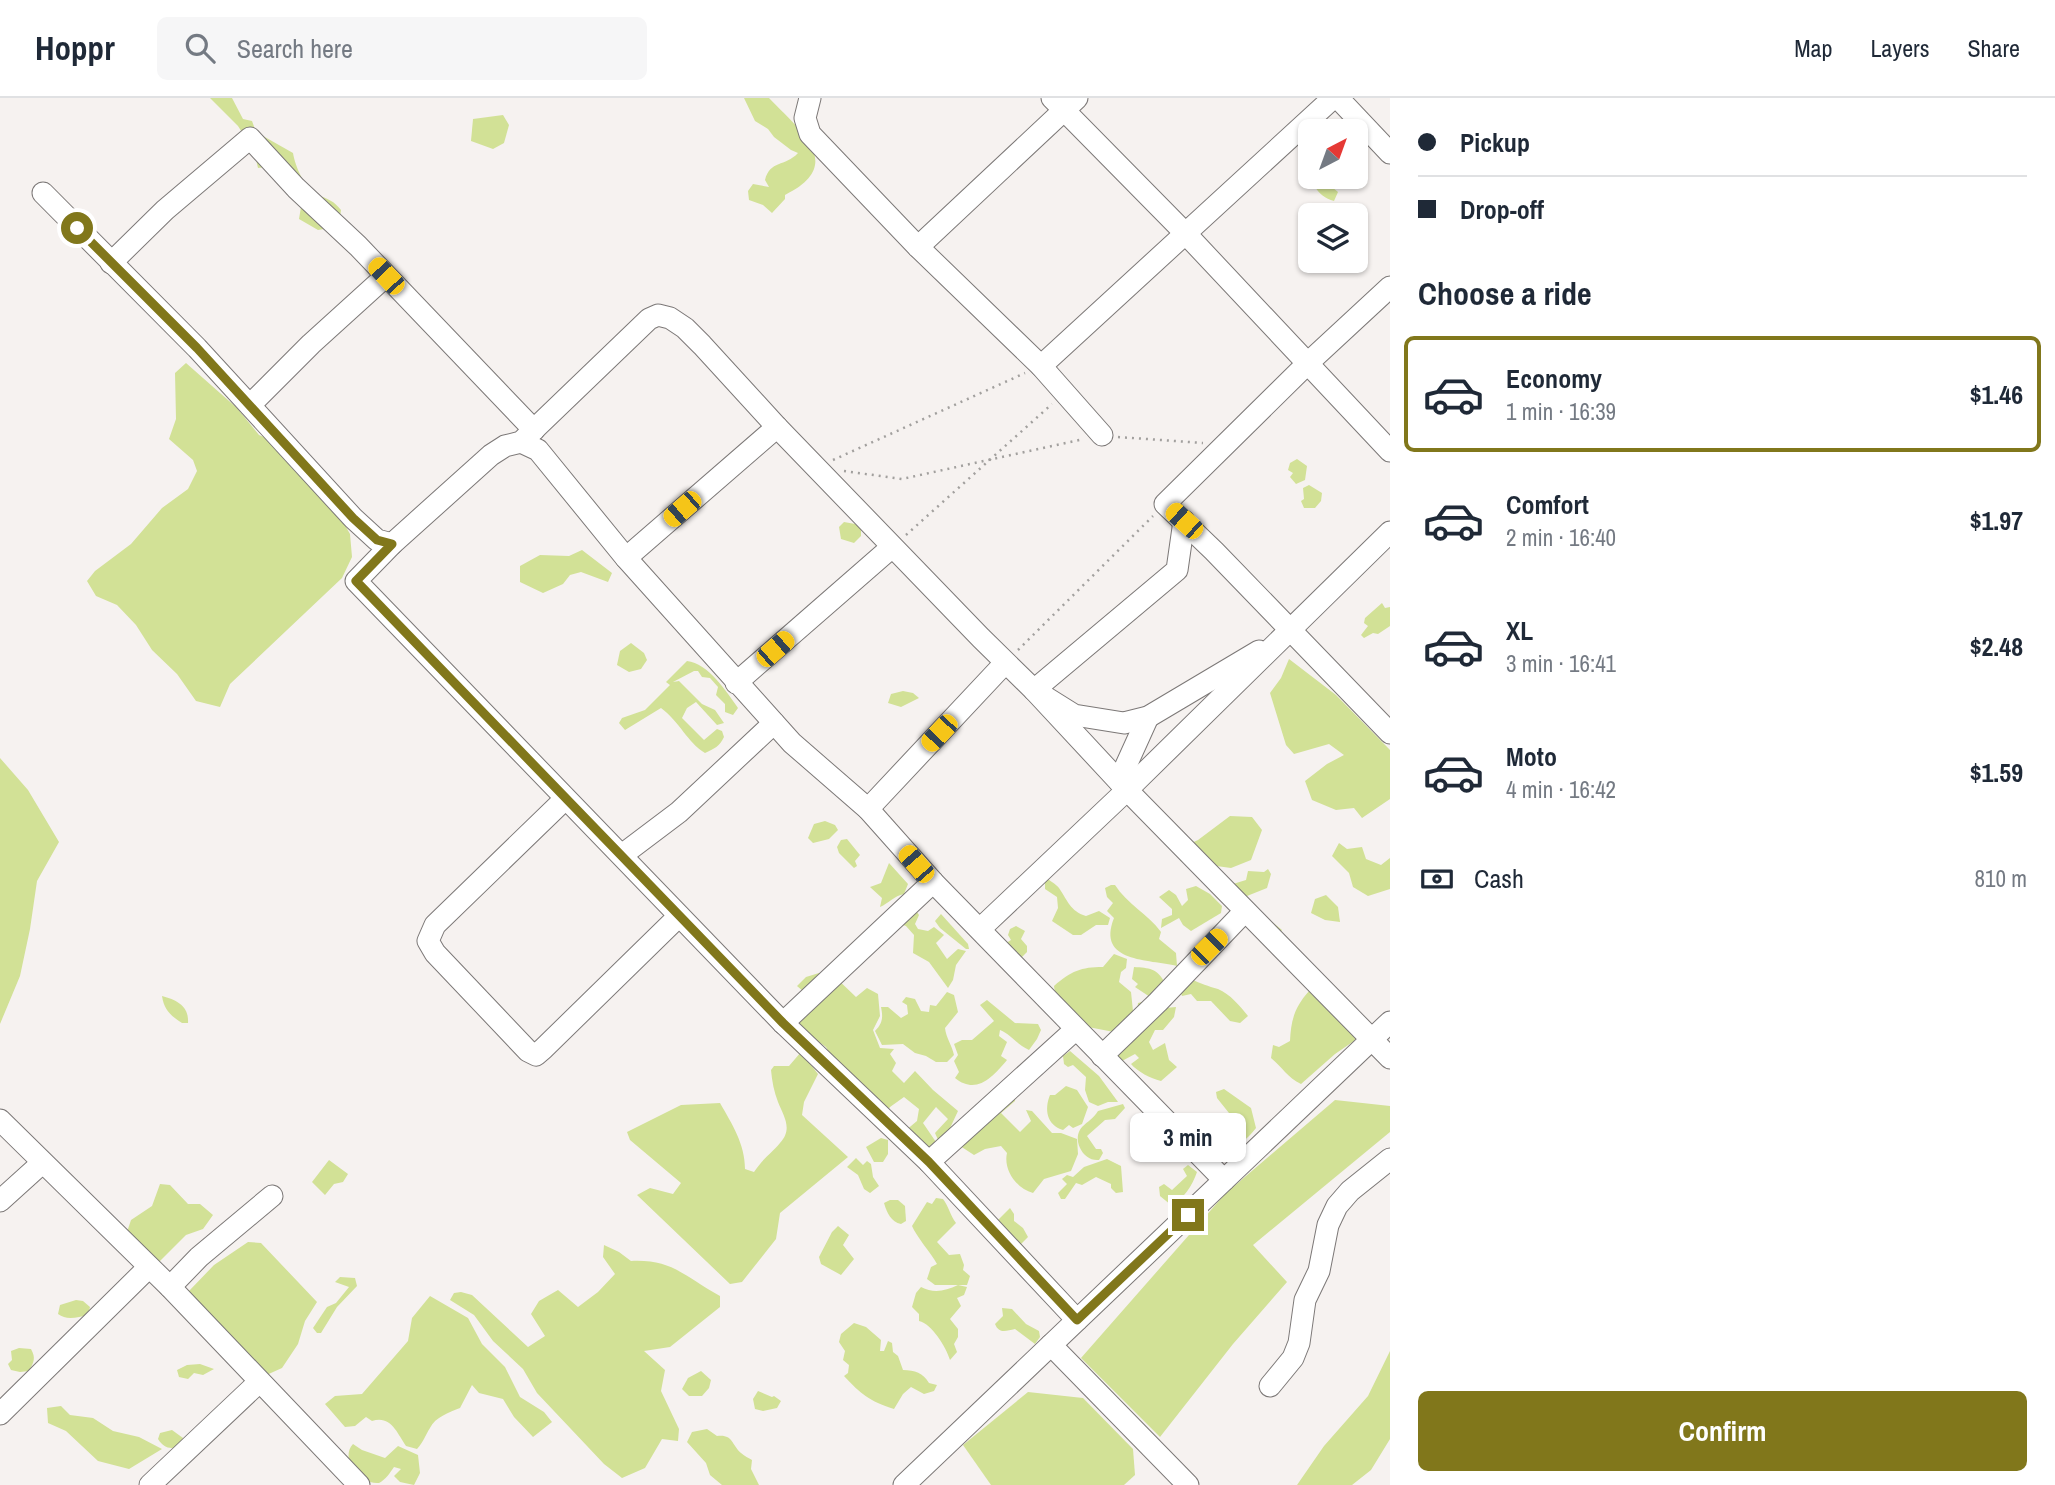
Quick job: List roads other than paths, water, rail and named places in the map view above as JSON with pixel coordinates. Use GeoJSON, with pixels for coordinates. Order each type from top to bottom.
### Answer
{"type":"FeatureCollection","features":[{"type":"Feature","properties":{"kind":"street"},"geometry":{"type":"LineString","coordinates":[[810,98],[804,118],[810,134],[918,247],[1041,366],[1102,435]]}},
{"type":"Feature","properties":{"kind":"street"},"geometry":{"type":"LineString","coordinates":[[1041,366],[1336,98],[1390,153]]}},
{"type":"Feature","properties":{"kind":"street"},"geometry":{"type":"LineString","coordinates":[[918,247],[1064,102],[1390,451]]}},
{"type":"Feature","properties":{"kind":"street"},"geometry":{"type":"LineString","coordinates":[[111,263],[165,210],[250,138],[296,188],[386,276],[528,436],[626,558],[792,743],[868,809],[933,882],[1224,1180]]}},
{"type":"Feature","properties":{"kind":"street"},"geometry":{"type":"LineString","coordinates":[[43,193],[250,405],[353,518],[377,540],[392,544]]}},
{"type":"Feature","properties":{"kind":"street"},"geometry":{"type":"LineString","coordinates":[[250,405],[311,344],[386,276]]}},
{"type":"Feature","properties":{"kind":"street"},"geometry":{"type":"LineString","coordinates":[[1390,287],[1308,362],[1165,504],[1390,733]]}},
{"type":"Feature","properties":{"kind":"street"},"geometry":{"type":"LineString","coordinates":[[1077,1320],[929,1162],[783,1023],[356,581],[392,544],[491,455],[528,436],[649,319],[657,315],[670,318],[685,328],[1004,663],[1034,690],[1123,786],[1390,1058]]}},
{"type":"Feature","properties":{"kind":"street"},"geometry":{"type":"LineString","coordinates":[[626,558],[777,427]]}},
{"type":"Feature","properties":{"kind":"street"},"geometry":{"type":"LineString","coordinates":[[1177,570],[1184,521]]}},
{"type":"Feature","properties":{"kind":"street"},"geometry":{"type":"LineString","coordinates":[[980,929],[1123,786],[1291,632],[1390,532]]}},
{"type":"Feature","properties":{"kind":"street"},"geometry":{"type":"LineString","coordinates":[[736,683],[892,547]]}},
{"type":"Feature","properties":{"kind":"street"},"geometry":{"type":"LineString","coordinates":[[1034,690],[1177,570],[1214,551]]}},
{"type":"Feature","properties":{"kind":"street"},"geometry":{"type":"LineString","coordinates":[[1034,690],[1074,715],[1124,723],[1148,717],[1291,632]]}},
{"type":"Feature","properties":{"kind":"street"},"geometry":{"type":"LineString","coordinates":[[868,809],[1004,663]]}},
{"type":"Feature","properties":{"kind":"street"},"geometry":{"type":"LineString","coordinates":[[1123,786],[1148,717]]}},
{"type":"Feature","properties":{"kind":"street"},"geometry":{"type":"LineString","coordinates":[[622,855],[679,812],[774,723]]}},
{"type":"Feature","properties":{"kind":"street"},"geometry":{"type":"LineString","coordinates":[[565,799],[435,925],[428,941],[435,953],[528,1051],[536,1055],[543,1049],[679,916]]}},
{"type":"Feature","properties":{"kind":"street"},"geometry":{"type":"LineString","coordinates":[[783,1023],[933,882]]}},
{"type":"Feature","properties":{"kind":"street"},"geometry":{"type":"LineString","coordinates":[[1101,1056],[1158,1002],[1245,911]]}},
{"type":"Feature","properties":{"kind":"street"},"geometry":{"type":"LineString","coordinates":[[904,1485],[1390,1022]]}},
{"type":"Feature","properties":{"kind":"street"},"geometry":{"type":"LineString","coordinates":[[929,1162],[1076,1028]]}},
{"type":"Feature","properties":{"kind":"street"},"geometry":{"type":"LineString","coordinates":[[0,1120],[170,1287],[359,1485]]}},
{"type":"Feature","properties":{"kind":"street"},"geometry":{"type":"LineString","coordinates":[[1270,1386],[1283,1372],[1296,1350],[1305,1300],[1319,1271],[1328,1225],[1337,1206],[1350,1191],[1390,1159]]}},
{"type":"Feature","properties":{"kind":"street"},"geometry":{"type":"LineString","coordinates":[[0,1201],[42,1163]]}},
{"type":"Feature","properties":{"kind":"street"},"geometry":{"type":"LineString","coordinates":[[170,1287],[199,1257],[272,1196]]}},
{"type":"Feature","properties":{"kind":"street"},"geometry":{"type":"LineString","coordinates":[[0,1414],[149,1267]]}},
{"type":"Feature","properties":{"kind":"street"},"geometry":{"type":"LineString","coordinates":[[1051,1345],[1188,1485]]}},
{"type":"Feature","properties":{"kind":"street"},"geometry":{"type":"LineString","coordinates":[[150,1485],[259,1382]]}}]}
